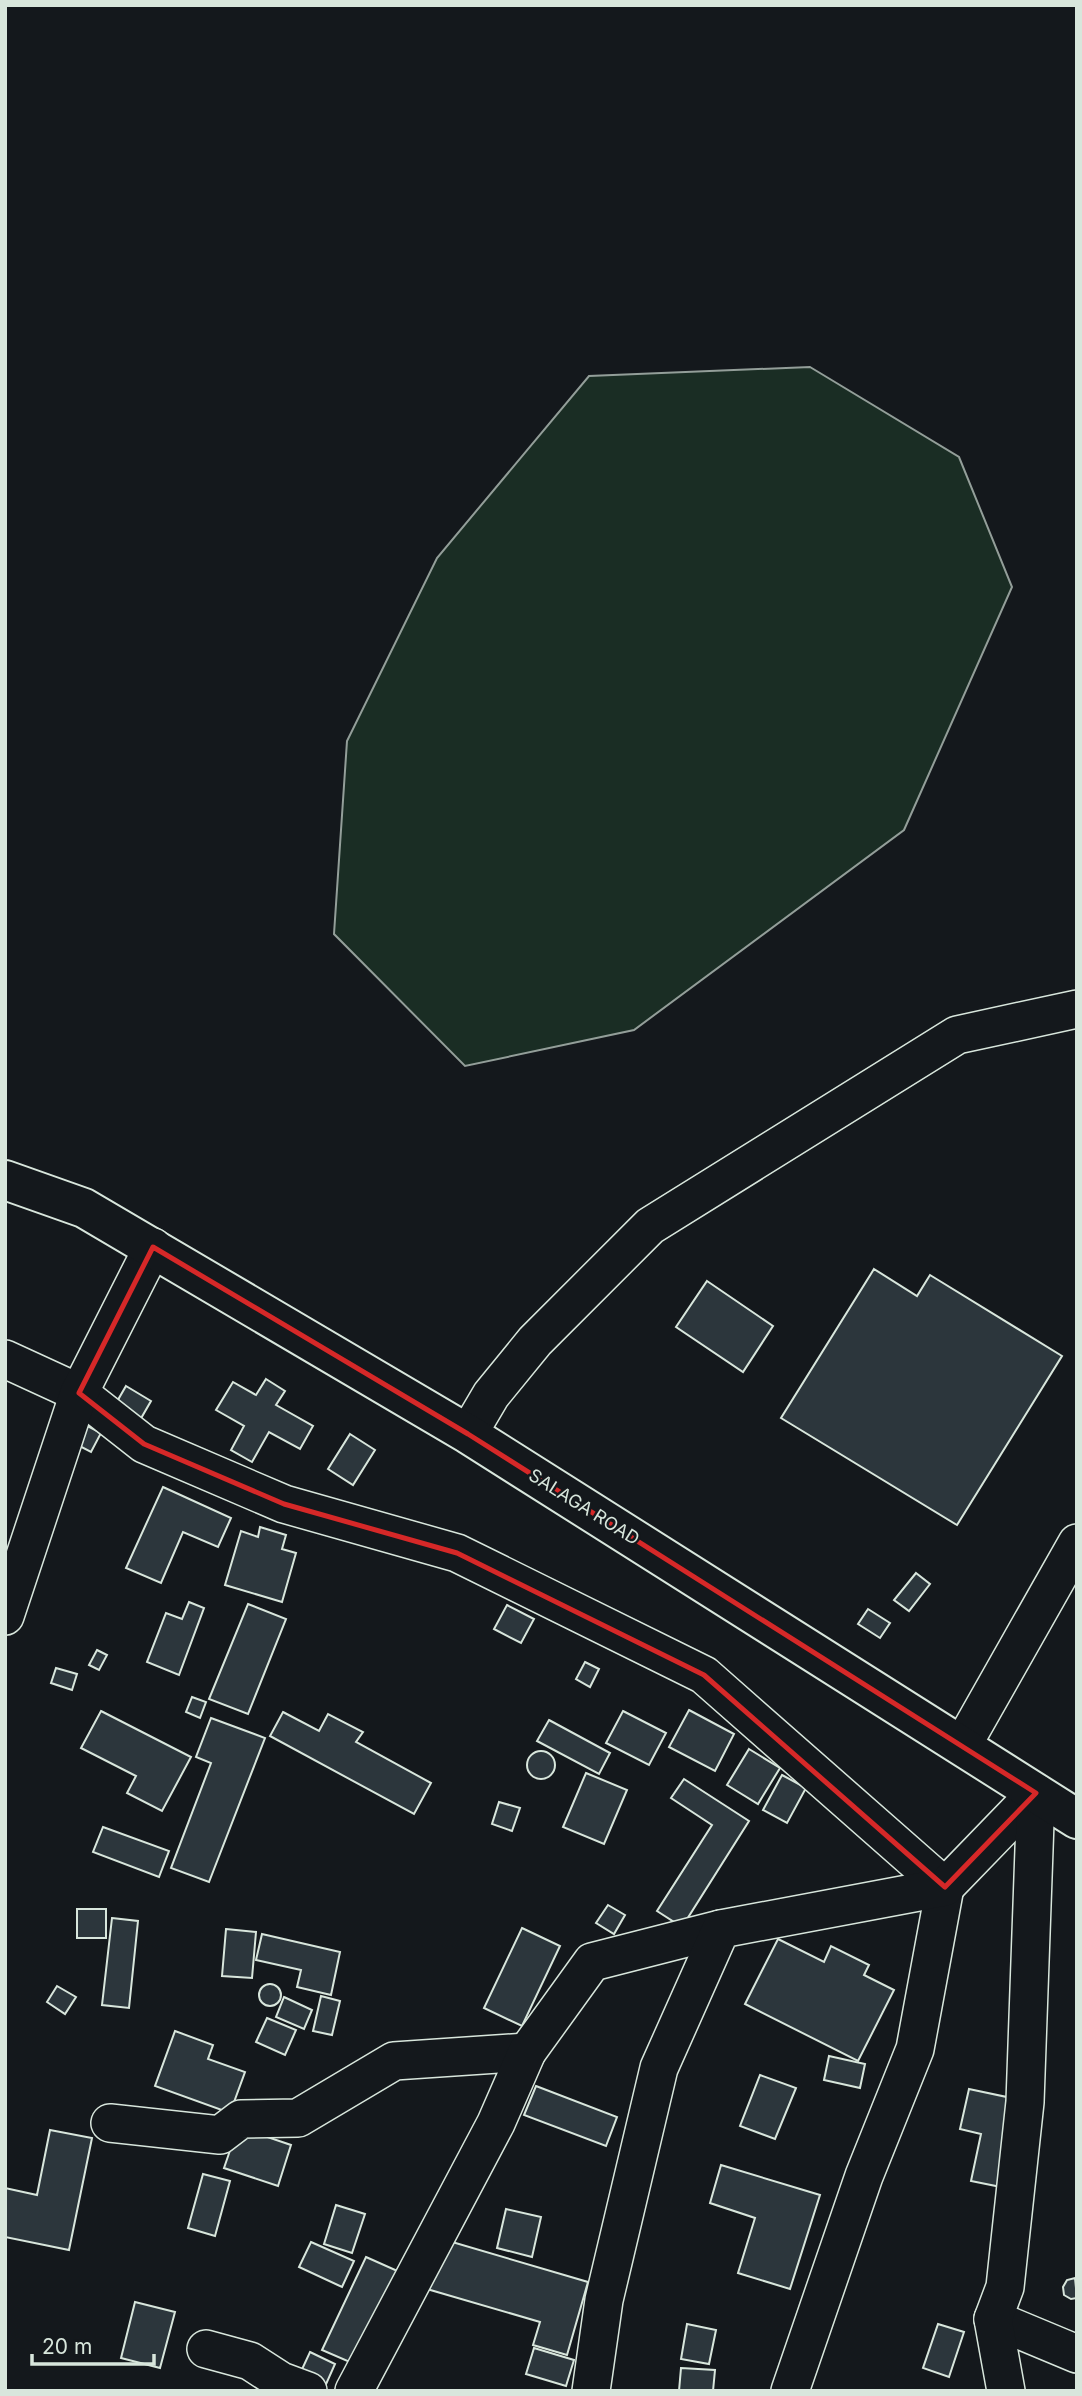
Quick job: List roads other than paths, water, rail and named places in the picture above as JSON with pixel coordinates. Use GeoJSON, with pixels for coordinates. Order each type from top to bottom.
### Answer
{"type":"FeatureCollection","features":[{"type":"Feature","properties":{"kind":"main road","name":"SALAGA ROAD"},"geometry":{"type":"LineString","coordinates":[[5,1181],[84,1208],[468,1434],[1077,1819]]}},
{"type":"Feature","properties":{"kind":"street"},"geometry":{"type":"LineString","coordinates":[[468,1434],[491,1395],[535,1342],[650,1226],[957,1035],[1077,1009]]}},
{"type":"Feature","properties":{"kind":"street"},"geometry":{"type":"LineString","coordinates":[[5,1616],[79,1393],[153,1247]]}},
{"type":"Feature","properties":{"kind":"street"},"geometry":{"type":"LineString","coordinates":[[5,1359],[79,1393],[144,1444],[284,1504],[457,1553],[704,1675],[945,1887]]}},
{"type":"Feature","properties":{"kind":"street"},"geometry":{"type":"LineString","coordinates":[[962,1746],[1077,1543]]}},
{"type":"Feature","properties":{"kind":"street"},"geometry":{"type":"LineString","coordinates":[[790,2391],[864,2176],[915,2049],[945,1887],[1036,1793]]}},
{"type":"Feature","properties":{"kind":"street"},"geometry":{"type":"LineString","coordinates":[[1006,2391],[993,2319],[1005,2287],[1025,2102],[1036,1793]]}},
{"type":"Feature","properties":{"kind":"street"},"geometry":{"type":"LineString","coordinates":[[352,2388],[496,2123],[527,2052],[592,1962],[721,1929],[945,1887]]}},
{"type":"Feature","properties":{"kind":"street"},"geometry":{"type":"LineString","coordinates":[[591,2391],[604,2300],[659,2068],[721,1929]]}},
{"type":"Feature","properties":{"kind":"street"},"geometry":{"type":"LineString","coordinates":[[110,2123],[220,2135],[241,2119],[298,2118],[394,2061],[527,2052]]}},
{"type":"Feature","properties":{"kind":"street"},"geometry":{"type":"LineString","coordinates":[[993,2319],[1077,2354]]}},
{"type":"Feature","properties":{"kind":"street"},"geometry":{"type":"LineString","coordinates":[[206,2349],[250,2361],[281,2381],[307,2391]]}}]}
